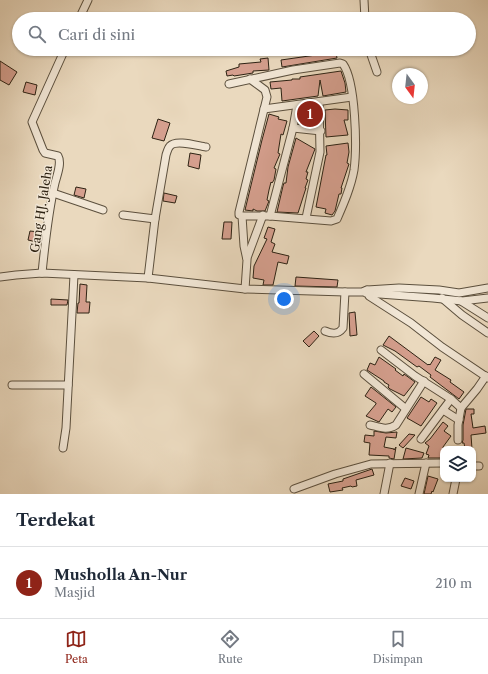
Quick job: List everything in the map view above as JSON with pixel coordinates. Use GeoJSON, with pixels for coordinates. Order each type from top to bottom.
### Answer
{"type":"FeatureCollection","features":[{"type":"Feature","properties":{"kind":"street"},"geometry":{"type":"LineString","coordinates":[[82,12],[88,0]]}},
{"type":"Feature","properties":{"kind":"street"},"geometry":{"type":"LineString","coordinates":[[364,0],[365,12]]}},
{"type":"Feature","properties":{"kind":"street","name":"Gang HJ. Jaleha"},"geometry":{"type":"LineString","coordinates":[[42,273],[53,193],[60,163],[58,156],[45,153],[32,122],[62,56]]}},
{"type":"Feature","properties":{"kind":"street"},"geometry":{"type":"LineString","coordinates":[[371,56],[377,72]]}},
{"type":"Feature","properties":{"kind":"street"},"geometry":{"type":"LineString","coordinates":[[229,84],[250,78],[340,63],[343,64],[347,73],[352,97],[355,126],[354,171],[344,203],[337,219],[242,216]]}},
{"type":"Feature","properties":{"kind":"street"},"geometry":{"type":"LineString","coordinates":[[245,289],[247,260],[244,246],[242,216],[239,212],[267,93],[250,78]]}},
{"type":"Feature","properties":{"kind":"street"},"geometry":{"type":"LineString","coordinates":[[264,109],[352,97]]}},
{"type":"Feature","properties":{"kind":"street"},"geometry":{"type":"LineString","coordinates":[[306,218],[320,152],[321,130],[319,102]]}},
{"type":"Feature","properties":{"kind":"street"},"geometry":{"type":"LineString","coordinates":[[247,260],[267,216],[294,128],[297,105]]}},
{"type":"Feature","properties":{"kind":"street"},"geometry":{"type":"LineString","coordinates":[[294,128],[321,130]]}},
{"type":"Feature","properties":{"kind":"street"},"geometry":{"type":"LineString","coordinates":[[148,278],[155,219],[166,155],[171,145],[178,143],[206,147]]}},
{"type":"Feature","properties":{"kind":"street"},"geometry":{"type":"LineString","coordinates":[[53,193],[103,210]]}},
{"type":"Feature","properties":{"kind":"street"},"geometry":{"type":"LineString","coordinates":[[123,215],[155,219]]}},
{"type":"Feature","properties":{"kind":"street"},"geometry":{"type":"LineString","coordinates":[[0,277],[42,273],[148,278],[245,289],[365,292],[462,301],[488,298]]}},
{"type":"Feature","properties":{"kind":"street"},"geometry":{"type":"LineString","coordinates":[[63,448],[74,275]]}},
{"type":"Feature","properties":{"kind":"street"},"geometry":{"type":"LineString","coordinates":[[365,292],[398,288],[439,290],[459,293],[488,288]]}},
{"type":"Feature","properties":{"kind":"street"},"geometry":{"type":"LineString","coordinates":[[439,290],[442,298],[462,315],[488,333]]}},
{"type":"Feature","properties":{"kind":"street"},"geometry":{"type":"LineString","coordinates":[[325,331],[332,334],[338,333],[343,328],[345,292]]}},
{"type":"Feature","properties":{"kind":"street"},"geometry":{"type":"LineString","coordinates":[[365,292],[487,377],[461,408],[458,440]]}},
{"type":"Feature","properties":{"kind":"street"},"geometry":{"type":"LineString","coordinates":[[459,293],[462,301],[488,318]]}},
{"type":"Feature","properties":{"kind":"street"},"geometry":{"type":"LineString","coordinates":[[381,350],[415,376],[451,399],[461,408]]}},
{"type":"Feature","properties":{"kind":"street"},"geometry":{"type":"LineString","coordinates":[[364,374],[406,409]]}},
{"type":"Feature","properties":{"kind":"street"},"geometry":{"type":"LineString","coordinates":[[370,425],[384,428],[393,427],[396,425],[424,381]]}},
{"type":"Feature","properties":{"kind":"street"},"geometry":{"type":"LineString","coordinates":[[12,385],[68,385]]}},
{"type":"Feature","properties":{"kind":"street"},"geometry":{"type":"LineString","coordinates":[[421,439],[451,399]]}},
{"type":"Feature","properties":{"kind":"street"},"geometry":{"type":"LineString","coordinates":[[443,410],[459,420]]}},
{"type":"Feature","properties":{"kind":"street"},"geometry":{"type":"LineString","coordinates":[[384,494],[390,463]]}},
{"type":"Feature","properties":{"kind":"street"},"geometry":{"type":"LineString","coordinates":[[419,494],[426,463]]}},
{"type":"Feature","properties":{"kind":"street"},"geometry":{"type":"LineString","coordinates":[[294,489],[351,469],[371,464],[440,463]]}},
{"type":"Feature","properties":{"kind":"street"},"geometry":{"type":"LineString","coordinates":[[453,494],[455,482]]}},
{"type":"Feature","properties":{"kind":"building"},"geometry":{"type":"Polygon","coordinates":[[[309,56],[337,56],[337,58],[282,67],[281,60],[309,56]]]}},
{"type":"Feature","properties":{"kind":"building"},"geometry":{"type":"Polygon","coordinates":[[[268,58],[269,70],[253,71],[253,73],[227,76],[226,71],[239,67],[239,64],[261,62],[260,59],[268,58]]]}},
{"type":"Feature","properties":{"kind":"building"},"geometry":{"type":"Polygon","coordinates":[[[0,61],[17,72],[9,85],[0,80],[0,61]]]}},
{"type":"Feature","properties":{"kind":"building"},"geometry":{"type":"Polygon","coordinates":[[[341,71],[346,92],[323,96],[320,80],[318,96],[282,101],[281,88],[271,89],[270,82],[300,79],[300,77],[341,71]]]}},
{"type":"Feature","properties":{"kind":"building"},"geometry":{"type":"Polygon","coordinates":[[[26,82],[37,85],[35,95],[23,92],[26,82]]]}},
{"type":"Feature","properties":{"kind":"building"},"geometry":{"type":"Polygon","coordinates":[[[314,107],[314,124],[303,122],[305,108],[314,107]]]}},
{"type":"Feature","properties":{"kind":"building"},"geometry":{"type":"Polygon","coordinates":[[[325,110],[348,110],[348,120],[344,120],[348,135],[326,137],[325,110]]]}},
{"type":"Feature","properties":{"kind":"building"},"geometry":{"type":"Polygon","coordinates":[[[269,114],[279,117],[278,119],[287,121],[283,135],[281,134],[278,153],[280,154],[274,168],[276,169],[274,180],[272,183],[271,182],[267,200],[269,201],[265,211],[257,211],[253,209],[253,211],[245,210],[262,140],[269,114]]]}},
{"type":"Feature","properties":{"kind":"building"},"geometry":{"type":"Polygon","coordinates":[[[158,119],[170,123],[164,141],[152,138],[158,119]]]}},
{"type":"Feature","properties":{"kind":"building"},"geometry":{"type":"Polygon","coordinates":[[[296,138],[315,149],[306,172],[308,172],[306,179],[308,180],[306,188],[298,213],[277,212],[283,186],[284,183],[286,183],[288,167],[296,138]]]}},
{"type":"Feature","properties":{"kind":"building"},"geometry":{"type":"Polygon","coordinates":[[[348,143],[349,152],[347,163],[349,164],[341,188],[341,194],[339,194],[335,211],[332,215],[325,213],[326,209],[316,207],[327,155],[326,146],[348,143]]]}},
{"type":"Feature","properties":{"kind":"building"},"geometry":{"type":"Polygon","coordinates":[[[190,153],[201,155],[199,169],[188,166],[190,153]]]}},
{"type":"Feature","properties":{"kind":"building"},"geometry":{"type":"Polygon","coordinates":[[[76,187],[86,189],[84,198],[74,195],[76,187]]]}},
{"type":"Feature","properties":{"kind":"building"},"geometry":{"type":"Polygon","coordinates":[[[164,193],[177,196],[175,203],[163,201],[164,193]]]}},
{"type":"Feature","properties":{"kind":"building"},"geometry":{"type":"Polygon","coordinates":[[[224,222],[232,222],[231,239],[222,239],[224,222]]]}},
{"type":"Feature","properties":{"kind":"building"},"geometry":{"type":"Polygon","coordinates":[[[268,227],[275,229],[271,242],[275,244],[272,252],[289,256],[287,264],[278,262],[273,285],[263,285],[264,280],[253,278],[254,266],[267,239],[264,238],[268,227]]]}},
{"type":"Feature","properties":{"kind":"building"},"geometry":{"type":"Polygon","coordinates":[[[30,231],[39,232],[37,242],[28,240],[30,231]]]}},
{"type":"Feature","properties":{"kind":"building"},"geometry":{"type":"Polygon","coordinates":[[[296,277],[338,280],[337,287],[295,286],[296,277]]]}},
{"type":"Feature","properties":{"kind":"building"},"geometry":{"type":"Polygon","coordinates":[[[80,284],[87,285],[86,302],[90,302],[89,313],[77,313],[80,284]]]}},
{"type":"Feature","properties":{"kind":"building"},"geometry":{"type":"Polygon","coordinates":[[[51,299],[68,300],[67,305],[51,305],[51,299]]]}},
{"type":"Feature","properties":{"kind":"building"},"geometry":{"type":"Polygon","coordinates":[[[355,312],[357,335],[350,336],[349,313],[355,312]]]}},
{"type":"Feature","properties":{"kind":"building"},"geometry":{"type":"Polygon","coordinates":[[[314,331],[319,336],[309,347],[303,341],[314,331]]]}},
{"type":"Feature","properties":{"kind":"building"},"geometry":{"type":"Polygon","coordinates":[[[389,336],[428,365],[430,365],[435,357],[441,360],[435,370],[451,380],[450,382],[464,392],[459,399],[430,377],[431,375],[419,366],[417,367],[395,351],[383,345],[389,336]]]}},
{"type":"Feature","properties":{"kind":"building"},"geometry":{"type":"Polygon","coordinates":[[[379,357],[403,376],[404,374],[415,382],[404,396],[390,389],[388,387],[389,385],[367,370],[370,363],[375,365],[379,357]]]}},
{"type":"Feature","properties":{"kind":"building"},"geometry":{"type":"Polygon","coordinates":[[[371,387],[396,407],[392,412],[388,409],[379,422],[366,416],[376,404],[365,396],[371,387]]]}},
{"type":"Feature","properties":{"kind":"building"},"geometry":{"type":"Polygon","coordinates":[[[421,397],[429,402],[431,399],[437,403],[421,426],[407,418],[421,397]]]}},
{"type":"Feature","properties":{"kind":"building"},"geometry":{"type":"Polygon","coordinates":[[[466,409],[474,409],[474,414],[471,414],[473,428],[485,426],[486,433],[471,435],[472,446],[464,446],[464,443],[462,443],[466,409]]]}},
{"type":"Feature","properties":{"kind":"building"},"geometry":{"type":"Polygon","coordinates":[[[443,422],[448,426],[444,431],[451,436],[444,446],[440,446],[440,458],[428,458],[429,455],[426,454],[429,446],[425,443],[443,422]]]}},
{"type":"Feature","properties":{"kind":"building"},"geometry":{"type":"Polygon","coordinates":[[[374,431],[386,433],[397,432],[396,438],[386,437],[384,447],[394,450],[396,447],[394,459],[389,458],[389,456],[369,455],[370,443],[364,442],[365,435],[374,436],[374,431]]]}},
{"type":"Feature","properties":{"kind":"building"},"geometry":{"type":"Polygon","coordinates":[[[409,434],[415,435],[403,448],[399,445],[409,434]]]}},
{"type":"Feature","properties":{"kind":"building"},"geometry":{"type":"Polygon","coordinates":[[[406,448],[424,453],[422,458],[403,459],[406,448]]]}},
{"type":"Feature","properties":{"kind":"building"},"geometry":{"type":"Polygon","coordinates":[[[372,469],[374,475],[356,480],[357,486],[342,488],[343,490],[330,492],[328,484],[343,481],[343,479],[372,469]]]}},
{"type":"Feature","properties":{"kind":"building"},"geometry":{"type":"Polygon","coordinates":[[[428,476],[438,479],[433,492],[432,491],[431,494],[424,494],[428,476]]]}},
{"type":"Feature","properties":{"kind":"building"},"geometry":{"type":"Polygon","coordinates":[[[405,478],[414,481],[411,489],[401,486],[405,478]]]}},
{"type":"Feature","properties":{"kind":"place","name":"Musholla An-Nur"},"geometry":{"type":"Point","coordinates":[310,114]}}]}
